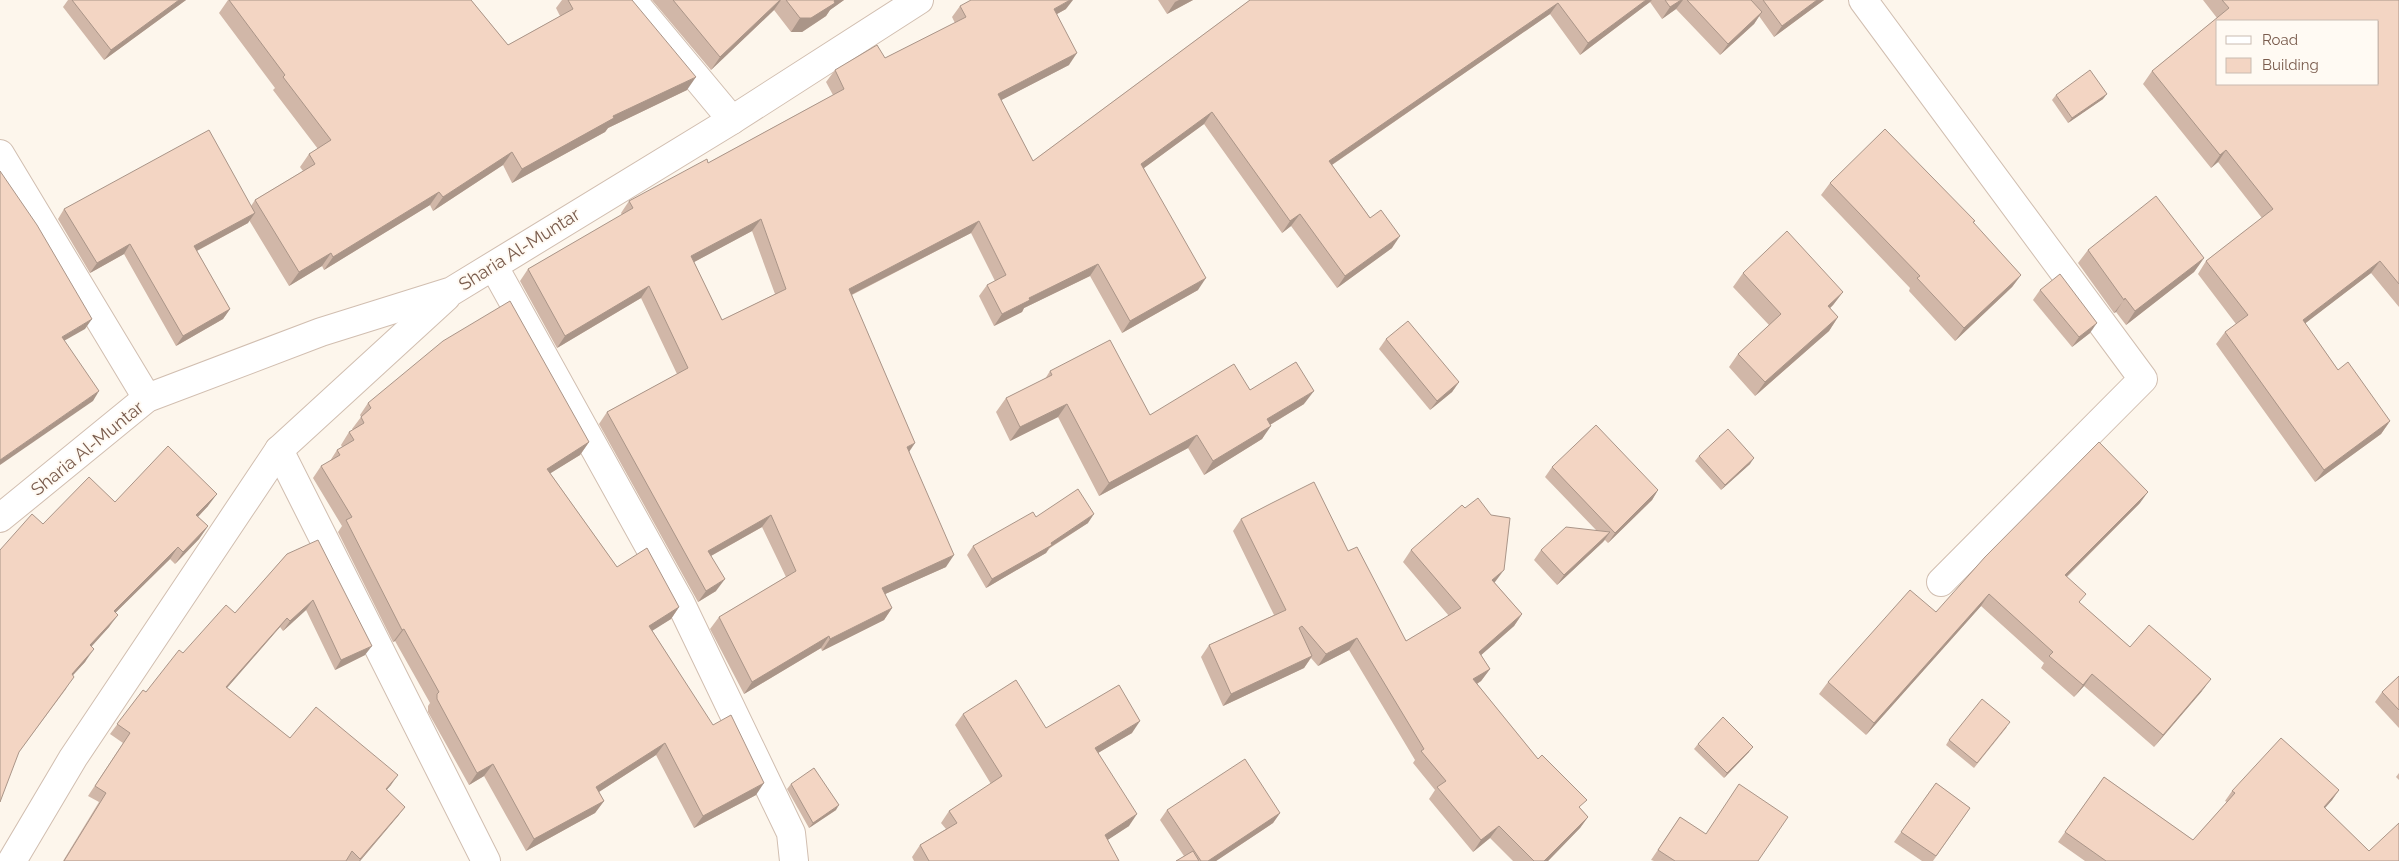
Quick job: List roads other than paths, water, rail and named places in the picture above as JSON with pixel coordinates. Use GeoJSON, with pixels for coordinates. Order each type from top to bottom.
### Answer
{"type":"FeatureCollection","features":[{"type":"Feature","properties":{"kind":"street"},"geometry":{"type":"LineString","coordinates":[[632,0],[732,120]]}},
{"type":"Feature","properties":{"kind":"street","name":"Sharia Al-Muntar"},"geometry":{"type":"LineString","coordinates":[[0,518],[148,398],[321,332],[452,291],[494,267],[573,215],[732,120],[919,0]]}},
{"type":"Feature","properties":{"kind":"street"},"geometry":{"type":"LineString","coordinates":[[1863,0],[2143,379],[1941,582]]}},
{"type":"Feature","properties":{"kind":"street"},"geometry":{"type":"LineString","coordinates":[[0,154],[148,398]]}},
{"type":"Feature","properties":{"kind":"street"},"geometry":{"type":"LineString","coordinates":[[494,267],[680,602],[791,833],[794,861]]}},
{"type":"Feature","properties":{"kind":"street"},"geometry":{"type":"LineString","coordinates":[[12,861],[73,758],[279,450],[452,291]]}},
{"type":"Feature","properties":{"kind":"street"},"geometry":{"type":"LineString","coordinates":[[279,450],[486,861]]}}]}
